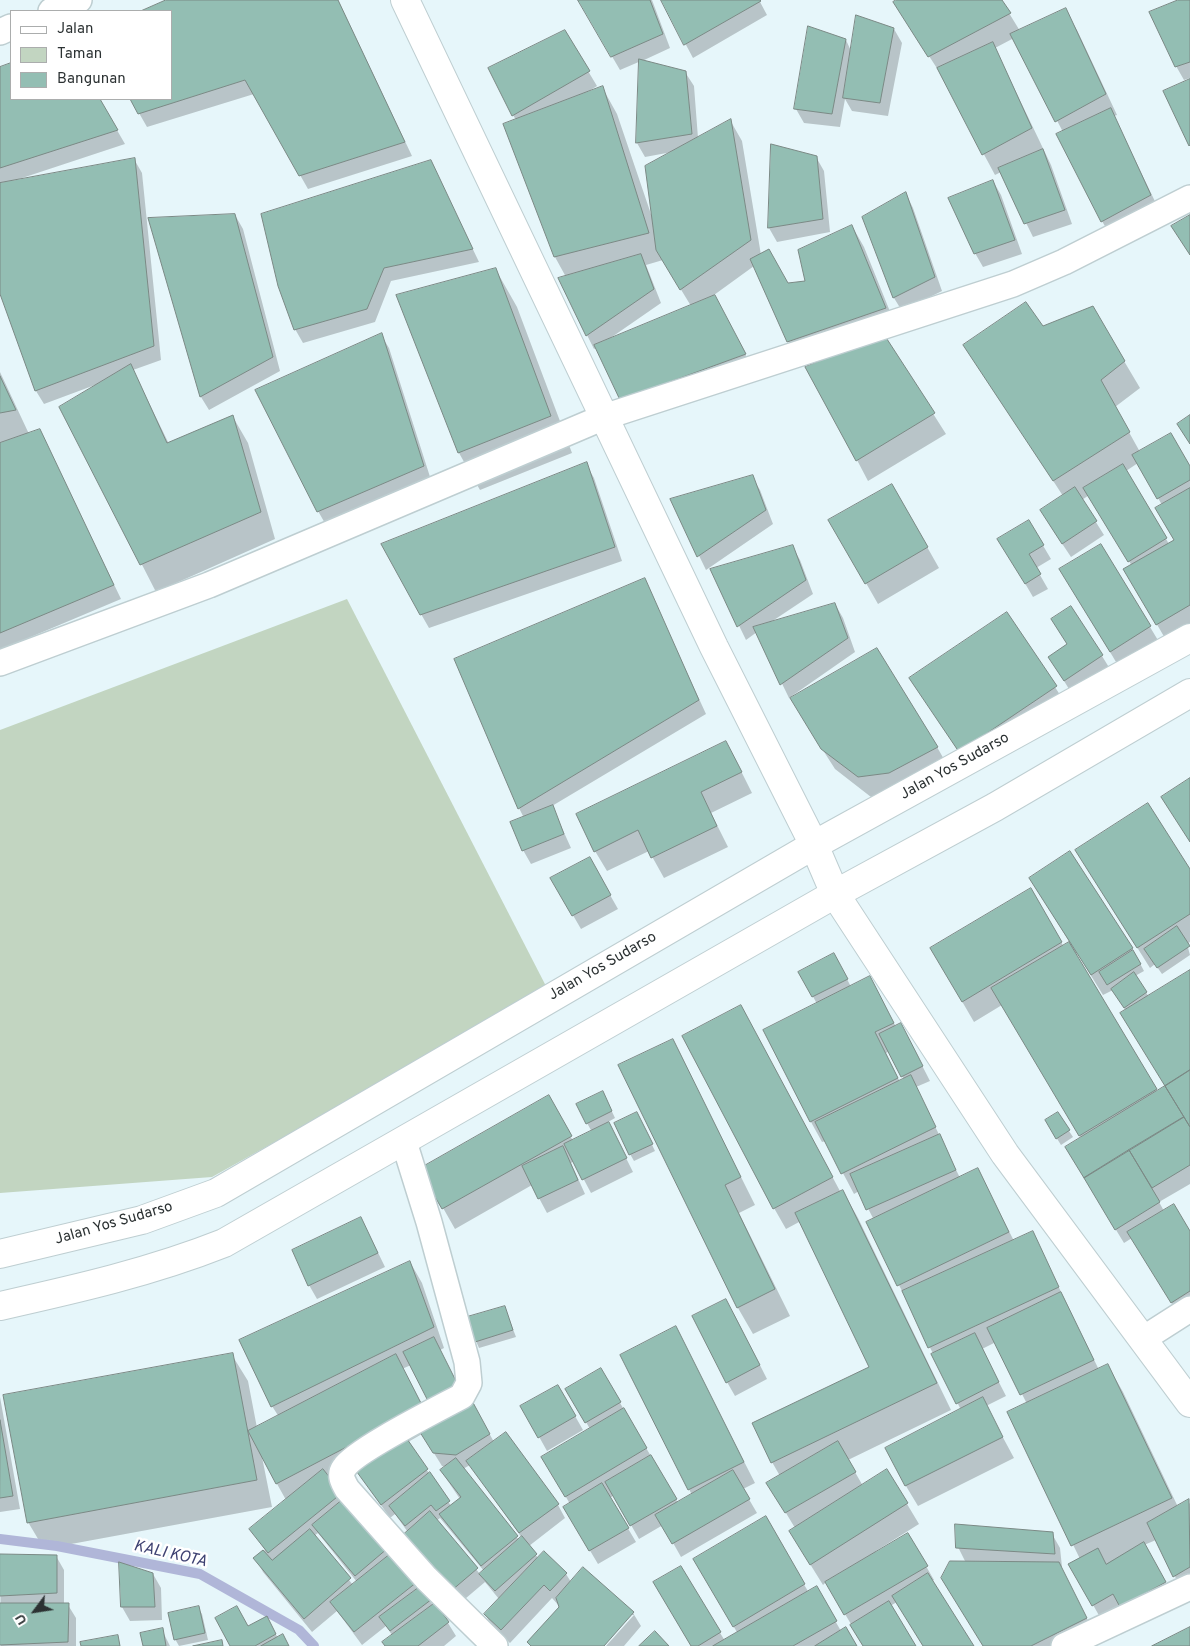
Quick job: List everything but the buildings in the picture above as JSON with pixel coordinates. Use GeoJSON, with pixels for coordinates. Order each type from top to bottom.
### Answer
{"type":"FeatureCollection","features":[{"type":"Feature","properties":{"kind":"main road"},"geometry":{"type":"LineString","coordinates":[[405,0],[714,647],[814,845],[835,894],[1005,1154],[1190,1403]]}},
{"type":"Feature","properties":{"kind":"main road","name":"Jalan Yos Sudarso"},"geometry":{"type":"LineString","coordinates":[[0,1254],[142,1220],[216,1192],[814,845],[1190,638]]}},
{"type":"Feature","properties":{"kind":"main road"},"geometry":{"type":"LineString","coordinates":[[0,1306],[137,1273],[180,1260],[224,1243],[404,1142],[835,894],[995,807],[1190,693]]}},
{"type":"Feature","properties":{"kind":"street"},"geometry":{"type":"LineString","coordinates":[[54,10],[79,0]]}},
{"type":"Feature","properties":{"kind":"street"},"geometry":{"type":"LineString","coordinates":[[0,664],[209,585],[604,417],[1013,284],[1064,262],[1190,198]]}},
{"type":"Feature","properties":{"kind":"street"},"geometry":{"type":"LineString","coordinates":[[404,1142],[429,1222],[467,1362],[469,1383],[462,1396],[372,1447],[347,1464],[343,1469],[341,1477],[347,1489],[426,1578],[495,1646]]}},
{"type":"Feature","properties":{"kind":"street"},"geometry":{"type":"LineString","coordinates":[[1143,1339],[1190,1309]]}},
{"type":"Feature","properties":{"kind":"street"},"geometry":{"type":"LineString","coordinates":[[1064,1646],[1188,1592]]}},
{"type":"Feature","properties":{"kind":"green space"},"geometry":{"type":"Polygon","coordinates":[[[347,599],[548,990],[212,1177],[0,1193],[0,730],[347,599]]]}},
{"type":"Feature","properties":{"kind":"waterway","name":"KALI KOTA"},"geometry":{"type":"LineString","coordinates":[[0,1539],[57,1546],[200,1574],[299,1630],[314,1646]]}}]}
